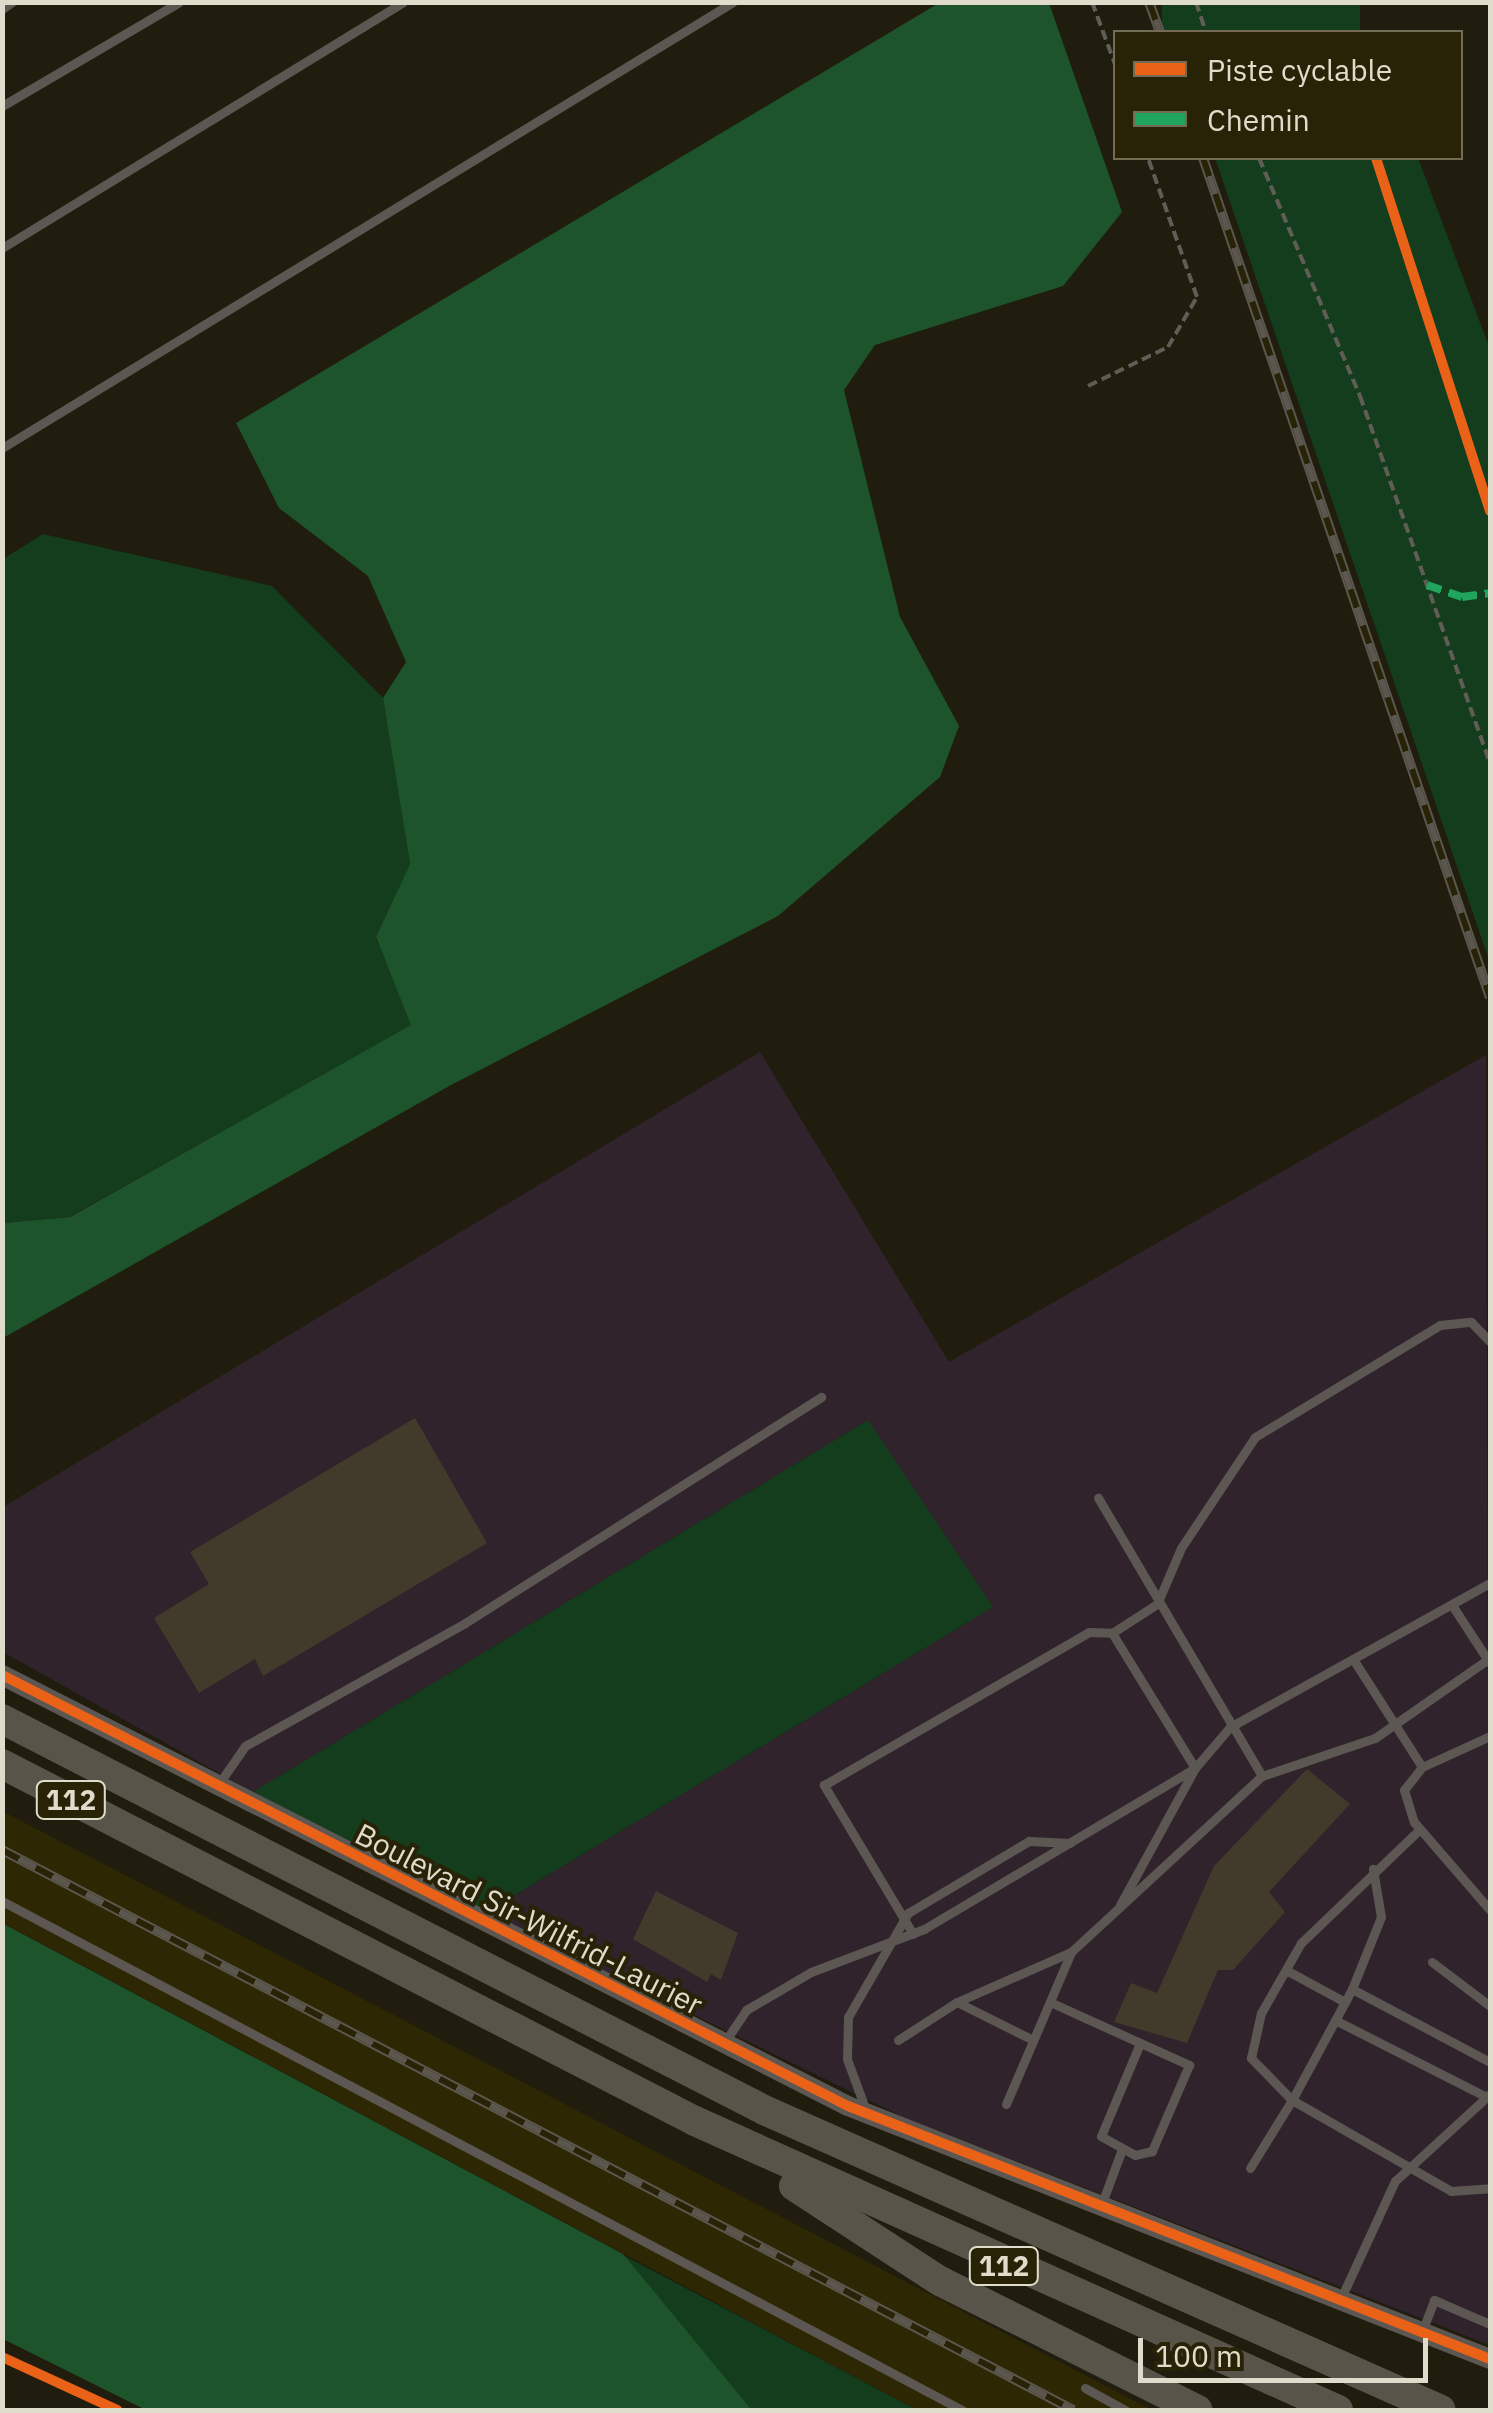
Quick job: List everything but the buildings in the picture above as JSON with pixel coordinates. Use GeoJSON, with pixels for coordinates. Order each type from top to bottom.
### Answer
{"type":"FeatureCollection","features":[{"type":"Feature","properties":{"kind":"highway","name":"112"},"geometry":{"type":"LineString","coordinates":[[2,1718],[778,2117],[1441,2410]]}},
{"type":"Feature","properties":{"kind":"highway","name":"112"},"geometry":{"type":"LineString","coordinates":[[2,1764],[695,2121],[1338,2410]]}},
{"type":"Feature","properties":{"kind":"highway"},"geometry":{"type":"LineString","coordinates":[[695,2121],[940,2281],[1198,2410]]}},
{"type":"Feature","properties":{"kind":"street","name":"Boulevard Sir-Wilfrid-Laurier"},"geometry":{"type":"LineString","coordinates":[[2,1675],[723,2046],[868,2115],[1342,2296],[1490,2359]]}},
{"type":"Feature","properties":{"kind":"lane"},"geometry":{"type":"LineString","coordinates":[[2,8],[12,2]]}},
{"type":"Feature","properties":{"kind":"lane"},"geometry":{"type":"LineString","coordinates":[[2,106],[178,2]]}},
{"type":"Feature","properties":{"kind":"lane"},"geometry":{"type":"LineString","coordinates":[[2,248],[403,2]]}},
{"type":"Feature","properties":{"kind":"lane"},"geometry":{"type":"LineString","coordinates":[[2,448],[733,2]]}},
{"type":"Feature","properties":{"kind":"lane"},"geometry":{"type":"LineString","coordinates":[[913,1934],[824,1785],[1081,1635],[1112,1633],[1158,1604],[1181,1548],[1255,1437],[1440,1324],[1471,1322],[1490,1342]]}},
{"type":"Feature","properties":{"kind":"lane"},"geometry":{"type":"LineString","coordinates":[[217,1787],[245,1746],[481,1614],[821,1398]]}},
{"type":"Feature","properties":{"kind":"lane"},"geometry":{"type":"LineString","coordinates":[[1098,1498],[1262,1776]]}},
{"type":"Feature","properties":{"kind":"lane"},"geometry":{"type":"LineString","coordinates":[[1115,1914],[1195,1768],[1230,1727],[1490,1584]]}},
{"type":"Feature","properties":{"kind":"lane"},"geometry":{"type":"LineString","coordinates":[[898,2040],[957,2002],[1071,1952],[1262,1776],[1396,1727],[1489,1662],[1452,1605]]}},
{"type":"Feature","properties":{"kind":"lane"},"geometry":{"type":"LineString","coordinates":[[1112,1633],[1195,1768]]}},
{"type":"Feature","properties":{"kind":"lane"},"geometry":{"type":"LineString","coordinates":[[1353,1659],[1422,1767]]}},
{"type":"Feature","properties":{"kind":"lane"},"geometry":{"type":"LineString","coordinates":[[1490,1736],[1422,1767],[1404,1790],[1419,1830],[1490,1910]]}},
{"type":"Feature","properties":{"kind":"lane"},"geometry":{"type":"LineString","coordinates":[[723,2046],[754,2005],[913,1934],[1195,1768]]}},
{"type":"Feature","properties":{"kind":"lane"},"geometry":{"type":"LineString","coordinates":[[1419,1830],[1373,1869],[1286,1970],[1249,2042],[1256,2070],[1292,2100],[1410,2162],[1451,2191],[1490,2188]]}},
{"type":"Feature","properties":{"kind":"lane"},"geometry":{"type":"LineString","coordinates":[[868,2115],[850,2072],[846,2031],[859,1987],[904,1919],[1029,1841],[1070,1843]]}},
{"type":"Feature","properties":{"kind":"lane"},"geometry":{"type":"LineString","coordinates":[[1250,2168],[1292,2100],[1352,1988],[1381,1917],[1373,1869]]}},
{"type":"Feature","properties":{"kind":"lane"},"geometry":{"type":"LineString","coordinates":[[2,1901],[962,2410]]}},
{"type":"Feature","properties":{"kind":"lane"},"geometry":{"type":"LineString","coordinates":[[1006,2104],[1071,1952]]}},
{"type":"Feature","properties":{"kind":"lane"},"geometry":{"type":"LineString","coordinates":[[1432,1962],[1490,2006]]}},
{"type":"Feature","properties":{"kind":"lane"},"geometry":{"type":"LineString","coordinates":[[1286,1970],[1345,2002]]}},
{"type":"Feature","properties":{"kind":"lane"},"geometry":{"type":"LineString","coordinates":[[1352,1988],[1490,2062]]}},
{"type":"Feature","properties":{"kind":"lane"},"geometry":{"type":"LineString","coordinates":[[957,2002],[1034,2040]]}},
{"type":"Feature","properties":{"kind":"lane"},"geometry":{"type":"LineString","coordinates":[[1050,2002],[1189,2064],[1152,2151],[1121,2152],[1101,2136],[1140,2043]]}},
{"type":"Feature","properties":{"kind":"lane"},"geometry":{"type":"LineString","coordinates":[[1335,2020],[1489,2096],[1410,2162],[1342,2296]]}},
{"type":"Feature","properties":{"kind":"lane"},"geometry":{"type":"LineString","coordinates":[[1101,2206],[1121,2152]]}},
{"type":"Feature","properties":{"kind":"lane"},"geometry":{"type":"LineString","coordinates":[[1422,2330],[1434,2300],[1490,2324]]}},
{"type":"Feature","properties":{"kind":"lane"},"geometry":{"type":"LineString","coordinates":[[1085,2388],[1125,2410]]}},
{"type":"Feature","properties":{"kind":"path"},"geometry":{"type":"LineString","coordinates":[[1092,2],[1113,60]]}},
{"type":"Feature","properties":{"kind":"path"},"geometry":{"type":"LineString","coordinates":[[1196,2],[1205,30]]}},
{"type":"Feature","properties":{"kind":"path"},"geometry":{"type":"LineString","coordinates":[[1088,386],[1168,347],[1197,297],[1149,160]]}},
{"type":"Feature","properties":{"kind":"path"},"geometry":{"type":"LineString","coordinates":[[1260,160],[1360,396],[1490,764]]}},
{"type":"Feature","properties":{"kind":"shaded area"},"geometry":{"type":"Polygon","coordinates":[[[760,1052],[949,1362],[1486,1055],[1490,2345],[903,2117],[485,1913],[993,1607],[868,1420],[253,1792],[3,1652],[3,1507],[760,1052]]]}},
{"type":"Feature","properties":{"kind":"shaded area"},"geometry":{"type":"Polygon","coordinates":[[[2,1811],[1152,2410],[917,2410],[3,1923],[2,1811]]]}},
{"type":"Feature","properties":{"kind":"green space"},"geometry":{"type":"Polygon","coordinates":[[[939,3],[1049,3],[1122,212],[1063,286],[875,345],[844,390],[900,617],[959,726],[940,777],[778,916],[451,1085],[3,1338],[3,1223],[70,1217],[411,1025],[376,937],[410,864],[383,698],[406,662],[368,576],[279,508],[236,423],[939,3]]]}},
{"type":"Feature","properties":{"kind":"green space"},"geometry":{"type":"Polygon","coordinates":[[[1162,3],[1360,3],[1360,30],[1162,30],[1162,3]]]}},
{"type":"Feature","properties":{"kind":"green space"},"geometry":{"type":"Polygon","coordinates":[[[1216,160],[1419,160],[1490,349],[1490,963],[1216,160]]]}},
{"type":"Feature","properties":{"kind":"green space"},"geometry":{"type":"Polygon","coordinates":[[[43,534],[272,586],[383,698],[410,864],[376,938],[412,1025],[69,1217],[3,1223],[3,559],[43,534]]]}},
{"type":"Feature","properties":{"kind":"green space"},"geometry":{"type":"Polygon","coordinates":[[[868,1420],[993,1607],[485,1913],[253,1792],[868,1420]]]}},
{"type":"Feature","properties":{"kind":"green space"},"geometry":{"type":"Polygon","coordinates":[[[2,1923],[623,2254],[752,2410],[146,2410],[3,2339],[2,1923]]]}},
{"type":"Feature","properties":{"kind":"green space"},"geometry":{"type":"Polygon","coordinates":[[[623,2255],[917,2410],[752,2410],[623,2255]]]}},
{"type":"Feature","properties":{"kind":"railway"},"geometry":{"type":"LineString","coordinates":[[1149,2],[1159,30]]}},
{"type":"Feature","properties":{"kind":"railway"},"geometry":{"type":"LineString","coordinates":[[1204,160],[1490,997]]}},
{"type":"Feature","properties":{"kind":"railway"},"geometry":{"type":"LineString","coordinates":[[2,1850],[1073,2410]]}},
{"type":"Feature","properties":{"kind":"marked path"},"geometry":{"type":"LineString","coordinates":[[1427,585],[1462,597],[1490,593]]}},
{"type":"Feature","properties":{"kind":"cycle path"},"geometry":{"type":"LineString","coordinates":[[1377,160],[1490,511]]}},
{"type":"Feature","properties":{"kind":"cycle path"},"geometry":{"type":"LineString","coordinates":[[2,1675],[848,2106],[1490,2359]]}},
{"type":"Feature","properties":{"kind":"cycle path"},"geometry":{"type":"LineString","coordinates":[[2,2357],[117,2410]]}}]}
